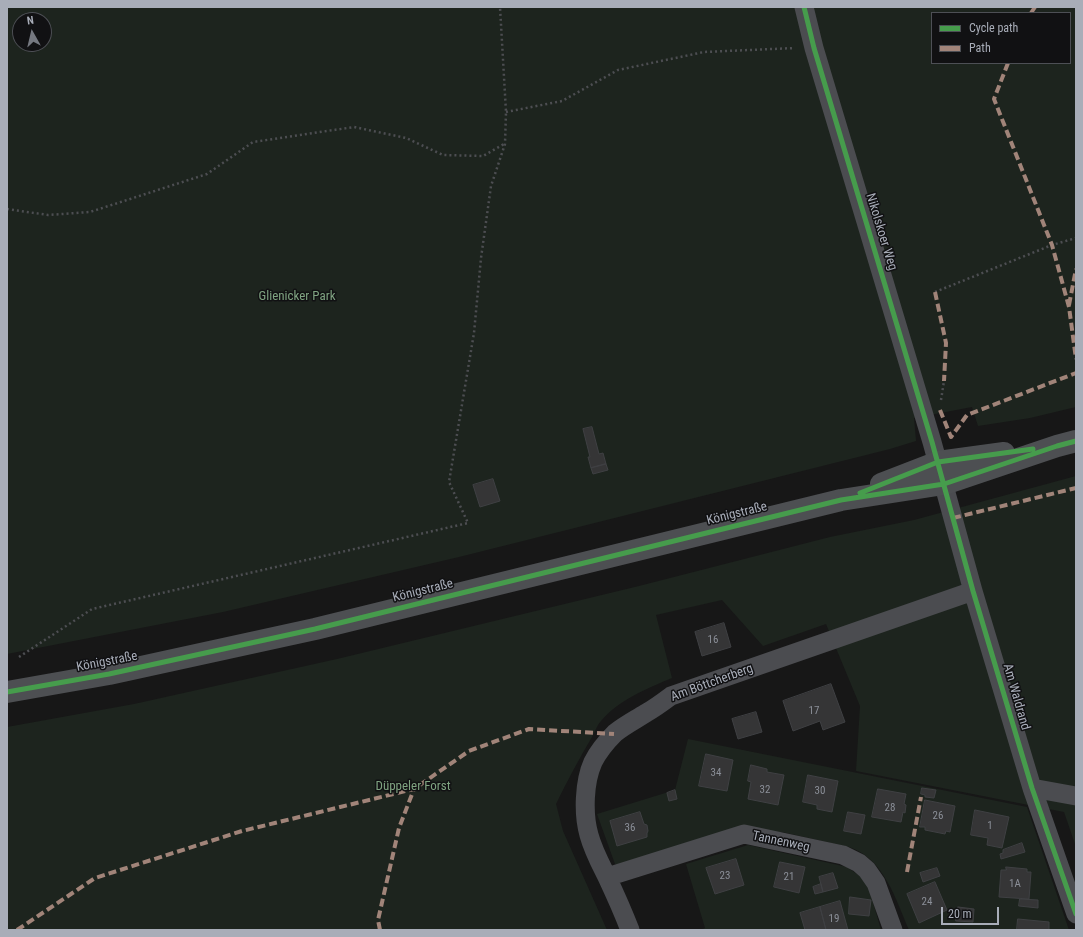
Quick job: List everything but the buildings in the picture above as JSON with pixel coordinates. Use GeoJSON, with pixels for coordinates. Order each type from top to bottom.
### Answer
{"type":"FeatureCollection","features":[{"type":"Feature","properties":{"kind":"main road","name":"Königstraße"},"geometry":{"type":"LineString","coordinates":[[840,500],[938,462],[1066,443]]}},
{"type":"Feature","properties":{"kind":"main road","name":"Königstraße"},"geometry":{"type":"LineString","coordinates":[[7,692],[109,674],[315,629],[840,500],[944,484],[1066,443]]}},
{"type":"Feature","properties":{"kind":"street","name":"Nikolskoer Weg"},"geometry":{"type":"LineString","coordinates":[[804,7],[814,48],[938,462]]}},
{"type":"Feature","properties":{"kind":"street"},"geometry":{"type":"LineString","coordinates":[[938,462],[944,484]]}},
{"type":"Feature","properties":{"kind":"street","name":"Am Waldrand"},"geometry":{"type":"LineString","coordinates":[[944,484],[973,591],[1032,788],[1076,914]]}},
{"type":"Feature","properties":{"kind":"street","name":"Am Böttcherberg"},"geometry":{"type":"LineString","coordinates":[[630,930],[594,850],[588,833],[585,801],[593,762],[603,746],[619,730],[671,696],[973,591]]}},
{"type":"Feature","properties":{"kind":"street"},"geometry":{"type":"LineString","coordinates":[[1032,788],[1076,796]]}},
{"type":"Feature","properties":{"kind":"street","name":"Tannenweg"},"geometry":{"type":"LineString","coordinates":[[607,876],[744,834],[844,855],[859,863],[867,870],[876,883],[893,930]]}},
{"type":"Feature","properties":{"kind":"path"},"geometry":{"type":"LineString","coordinates":[[19,657],[92,609],[468,523],[449,482],[474,333],[481,258],[491,186],[505,144],[506,112],[500,7]]}},
{"type":"Feature","properties":{"kind":"path"},"geometry":{"type":"LineString","coordinates":[[506,112],[562,101],[618,70],[704,52],[814,48]]}},
{"type":"Feature","properties":{"kind":"path"},"geometry":{"type":"LineString","coordinates":[[7,209],[48,215],[90,212],[207,174],[253,142],[354,127],[406,138],[443,155],[483,156],[505,144]]}},
{"type":"Feature","properties":{"kind":"path"},"geometry":{"type":"LineString","coordinates":[[935,292],[1052,245],[1076,238]]}},
{"type":"Feature","properties":{"kind":"path"},"geometry":{"type":"LineString","coordinates":[[941,402],[944,381]]}},
{"type":"Feature","properties":{"kind":"green space","name":"Glienicker Park"},"geometry":{"type":"Polygon","coordinates":[[[7,7],[1076,7],[1076,407],[1030,418],[978,426],[972,407],[914,418],[916,441],[890,449],[459,557],[223,612],[7,654],[7,7]]]}},
{"type":"Feature","properties":{"kind":"green space","name":"Düppeler Forst"},"geometry":{"type":"Polygon","coordinates":[[[1076,476],[1076,847],[1064,812],[856,771],[860,706],[826,624],[763,646],[722,600],[656,615],[672,678],[634,695],[608,713],[597,727],[556,804],[563,831],[607,930],[7,930],[7,727],[134,704],[337,659],[639,586],[830,537],[914,520],[1076,476]]]}},
{"type":"Feature","properties":{"kind":"green space"},"geometry":{"type":"Polygon","coordinates":[[[688,739],[1027,807],[1069,930],[909,930],[894,893],[887,881],[880,870],[861,852],[849,847],[782,832],[618,865],[615,864],[597,814],[675,790],[688,739]]]}},
{"type":"Feature","properties":{"kind":"green space"},"geometry":{"type":"Polygon","coordinates":[[[748,845],[847,867],[867,881],[881,930],[701,930],[705,928],[686,864],[748,845]]]}},
{"type":"Feature","properties":{"kind":"marked path"},"geometry":{"type":"LineString","coordinates":[[1032,12],[1035,7]]}},
{"type":"Feature","properties":{"kind":"marked path"},"geometry":{"type":"LineString","coordinates":[[1008,64],[994,99],[1052,245],[1069,307],[1076,359]]}},
{"type":"Feature","properties":{"kind":"marked path"},"geometry":{"type":"LineString","coordinates":[[1069,305],[1076,269]]}},
{"type":"Feature","properties":{"kind":"marked path"},"geometry":{"type":"LineString","coordinates":[[935,292],[946,343],[944,381]]}},
{"type":"Feature","properties":{"kind":"marked path"},"geometry":{"type":"LineString","coordinates":[[940,410],[951,437],[967,415],[1076,373]]}},
{"type":"Feature","properties":{"kind":"marked path"},"geometry":{"type":"LineString","coordinates":[[953,518],[1076,488]]}},
{"type":"Feature","properties":{"kind":"marked path"},"geometry":{"type":"LineString","coordinates":[[17,930],[95,878],[242,831],[414,789],[469,751],[529,729],[614,734]]}},
{"type":"Feature","properties":{"kind":"marked path"},"geometry":{"type":"LineString","coordinates":[[380,930],[378,920],[399,828],[414,789]]}},
{"type":"Feature","properties":{"kind":"marked path"},"geometry":{"type":"LineString","coordinates":[[907,872],[921,797]]}},
{"type":"Feature","properties":{"kind":"cycle path"},"geometry":{"type":"LineString","coordinates":[[804,7],[814,48],[932,442],[973,591],[1032,788],[1076,914]]}},
{"type":"Feature","properties":{"kind":"cycle path"},"geometry":{"type":"LineString","coordinates":[[7,692],[109,674],[315,629],[841,500],[944,484],[1076,441]]}},
{"type":"Feature","properties":{"kind":"cycle path"},"geometry":{"type":"LineString","coordinates":[[860,493],[938,462],[1033,449]]}}]}
